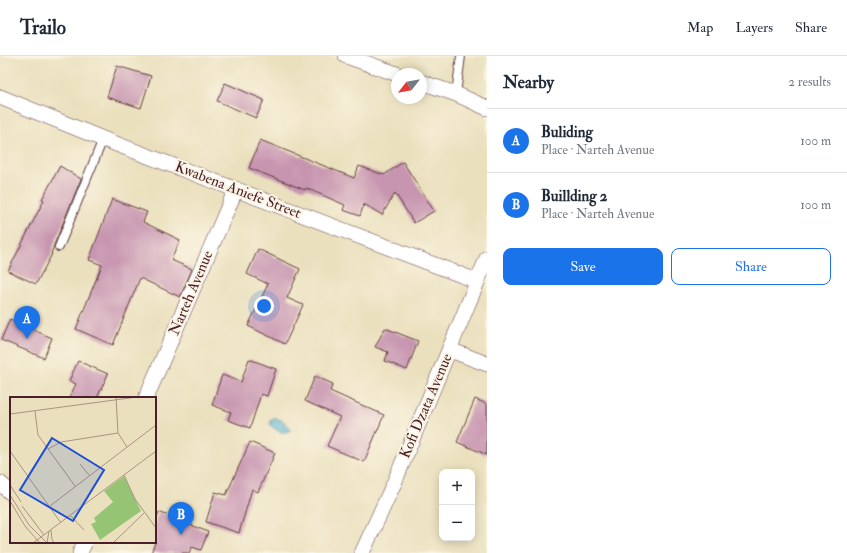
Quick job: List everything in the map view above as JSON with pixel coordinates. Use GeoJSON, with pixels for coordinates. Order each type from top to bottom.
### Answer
{"type":"FeatureCollection","features":[{"type":"Feature","properties":{"kind":"street"},"geometry":{"type":"LineString","coordinates":[[346,56],[391,72]]}},
{"type":"Feature","properties":{"kind":"street"},"geometry":{"type":"LineString","coordinates":[[427,84],[456,94],[487,108]]}},
{"type":"Feature","properties":{"kind":"street","name":"Kwabena Aniefe Street"},"geometry":{"type":"LineString","coordinates":[[0,97],[103,139],[477,281]]}},
{"type":"Feature","properties":{"kind":"street","name":"Narteh Avenue"},"geometry":{"type":"LineString","coordinates":[[146,397],[236,189]]}},
{"type":"Feature","properties":{"kind":"street","name":"Kofi Dzata Avenue"},"geometry":{"type":"LineString","coordinates":[[362,553],[395,481],[487,258]]}},
{"type":"Feature","properties":{"kind":"street"},"geometry":{"type":"LineString","coordinates":[[450,350],[487,364]]}},
{"type":"Feature","properties":{"kind":"street"},"geometry":{"type":"LineString","coordinates":[[0,483],[10,492]]}},
{"type":"Feature","properties":{"kind":"street"},"geometry":{"type":"LineString","coordinates":[[80,553],[85,543]]}},
{"type":"Feature","properties":{"kind":"lane"},"geometry":{"type":"LineString","coordinates":[[456,94],[461,56]]}},
{"type":"Feature","properties":{"kind":"lane"},"geometry":{"type":"LineString","coordinates":[[59,247],[103,139]]}},
{"type":"Feature","properties":{"kind":"water"},"geometry":{"type":"Polygon","coordinates":[[[273,418],[284,421],[291,430],[280,432],[275,429],[270,425],[273,418]]]}},
{"type":"Feature","properties":{"kind":"building"},"geometry":{"type":"Polygon","coordinates":[[[117,66],[151,76],[141,108],[107,97],[117,66]]]}},
{"type":"Feature","properties":{"kind":"building"},"geometry":{"type":"Polygon","coordinates":[[[225,83],[264,100],[256,118],[217,101],[225,83]]]}},
{"type":"Feature","properties":{"kind":"building"},"geometry":{"type":"Polygon","coordinates":[[[260,140],[354,178],[359,166],[384,175],[403,162],[434,211],[414,223],[395,193],[382,215],[364,204],[360,216],[343,210],[345,205],[306,188],[305,190],[249,168],[260,140]]]}},
{"type":"Feature","properties":{"kind":"building"},"geometry":{"type":"Polygon","coordinates":[[[60,166],[81,179],[54,245],[52,254],[36,284],[8,271],[44,200],[42,199],[60,166]]]}},
{"type":"Feature","properties":{"kind":"building"},"geometry":{"type":"Polygon","coordinates":[[[112,199],[147,212],[143,222],[180,240],[171,260],[192,269],[180,297],[140,278],[113,345],[76,329],[102,265],[89,260],[112,199]]]}},
{"type":"Feature","properties":{"kind":"building"},"geometry":{"type":"Polygon","coordinates":[[[258,249],[300,269],[287,298],[303,305],[285,344],[248,326],[268,284],[247,274],[258,249]]]}},
{"type":"Feature","properties":{"kind":"building"},"geometry":{"type":"Polygon","coordinates":[[[10,319],[52,338],[44,358],[1,340],[10,319]]]}},
{"type":"Feature","properties":{"kind":"building"},"geometry":{"type":"Polygon","coordinates":[[[385,328],[418,341],[407,370],[385,361],[388,352],[375,347],[385,328]]]}},
{"type":"Feature","properties":{"kind":"building"},"geometry":{"type":"Polygon","coordinates":[[[249,359],[276,369],[267,396],[261,394],[250,428],[228,420],[231,412],[212,405],[222,375],[241,382],[249,359]]]}},
{"type":"Feature","properties":{"kind":"building"},"geometry":{"type":"Polygon","coordinates":[[[78,361],[108,374],[97,397],[70,397],[76,384],[69,381],[78,361]]]}},
{"type":"Feature","properties":{"kind":"building"},"geometry":{"type":"Polygon","coordinates":[[[315,376],[333,384],[330,391],[384,415],[364,462],[327,446],[340,417],[305,401],[315,376]]]}},
{"type":"Feature","properties":{"kind":"building"},"geometry":{"type":"Polygon","coordinates":[[[475,399],[487,404],[487,455],[457,442],[475,399]]]}},
{"type":"Feature","properties":{"kind":"building"},"geometry":{"type":"Polygon","coordinates":[[[250,442],[275,453],[258,492],[252,489],[239,533],[206,522],[215,492],[226,495],[250,442]]]}},
{"type":"Feature","properties":{"kind":"building"},"geometry":{"type":"Polygon","coordinates":[[[159,512],[208,532],[201,550],[192,547],[189,553],[151,553],[156,543],[156,520],[159,512]]]}},
{"type":"Feature","properties":{"kind":"place","name":"Buliding"},"geometry":{"type":"Point","coordinates":[27,339]}},
{"type":"Feature","properties":{"kind":"place","name":"Buillding 2"},"geometry":{"type":"Point","coordinates":[181,535]}}]}
